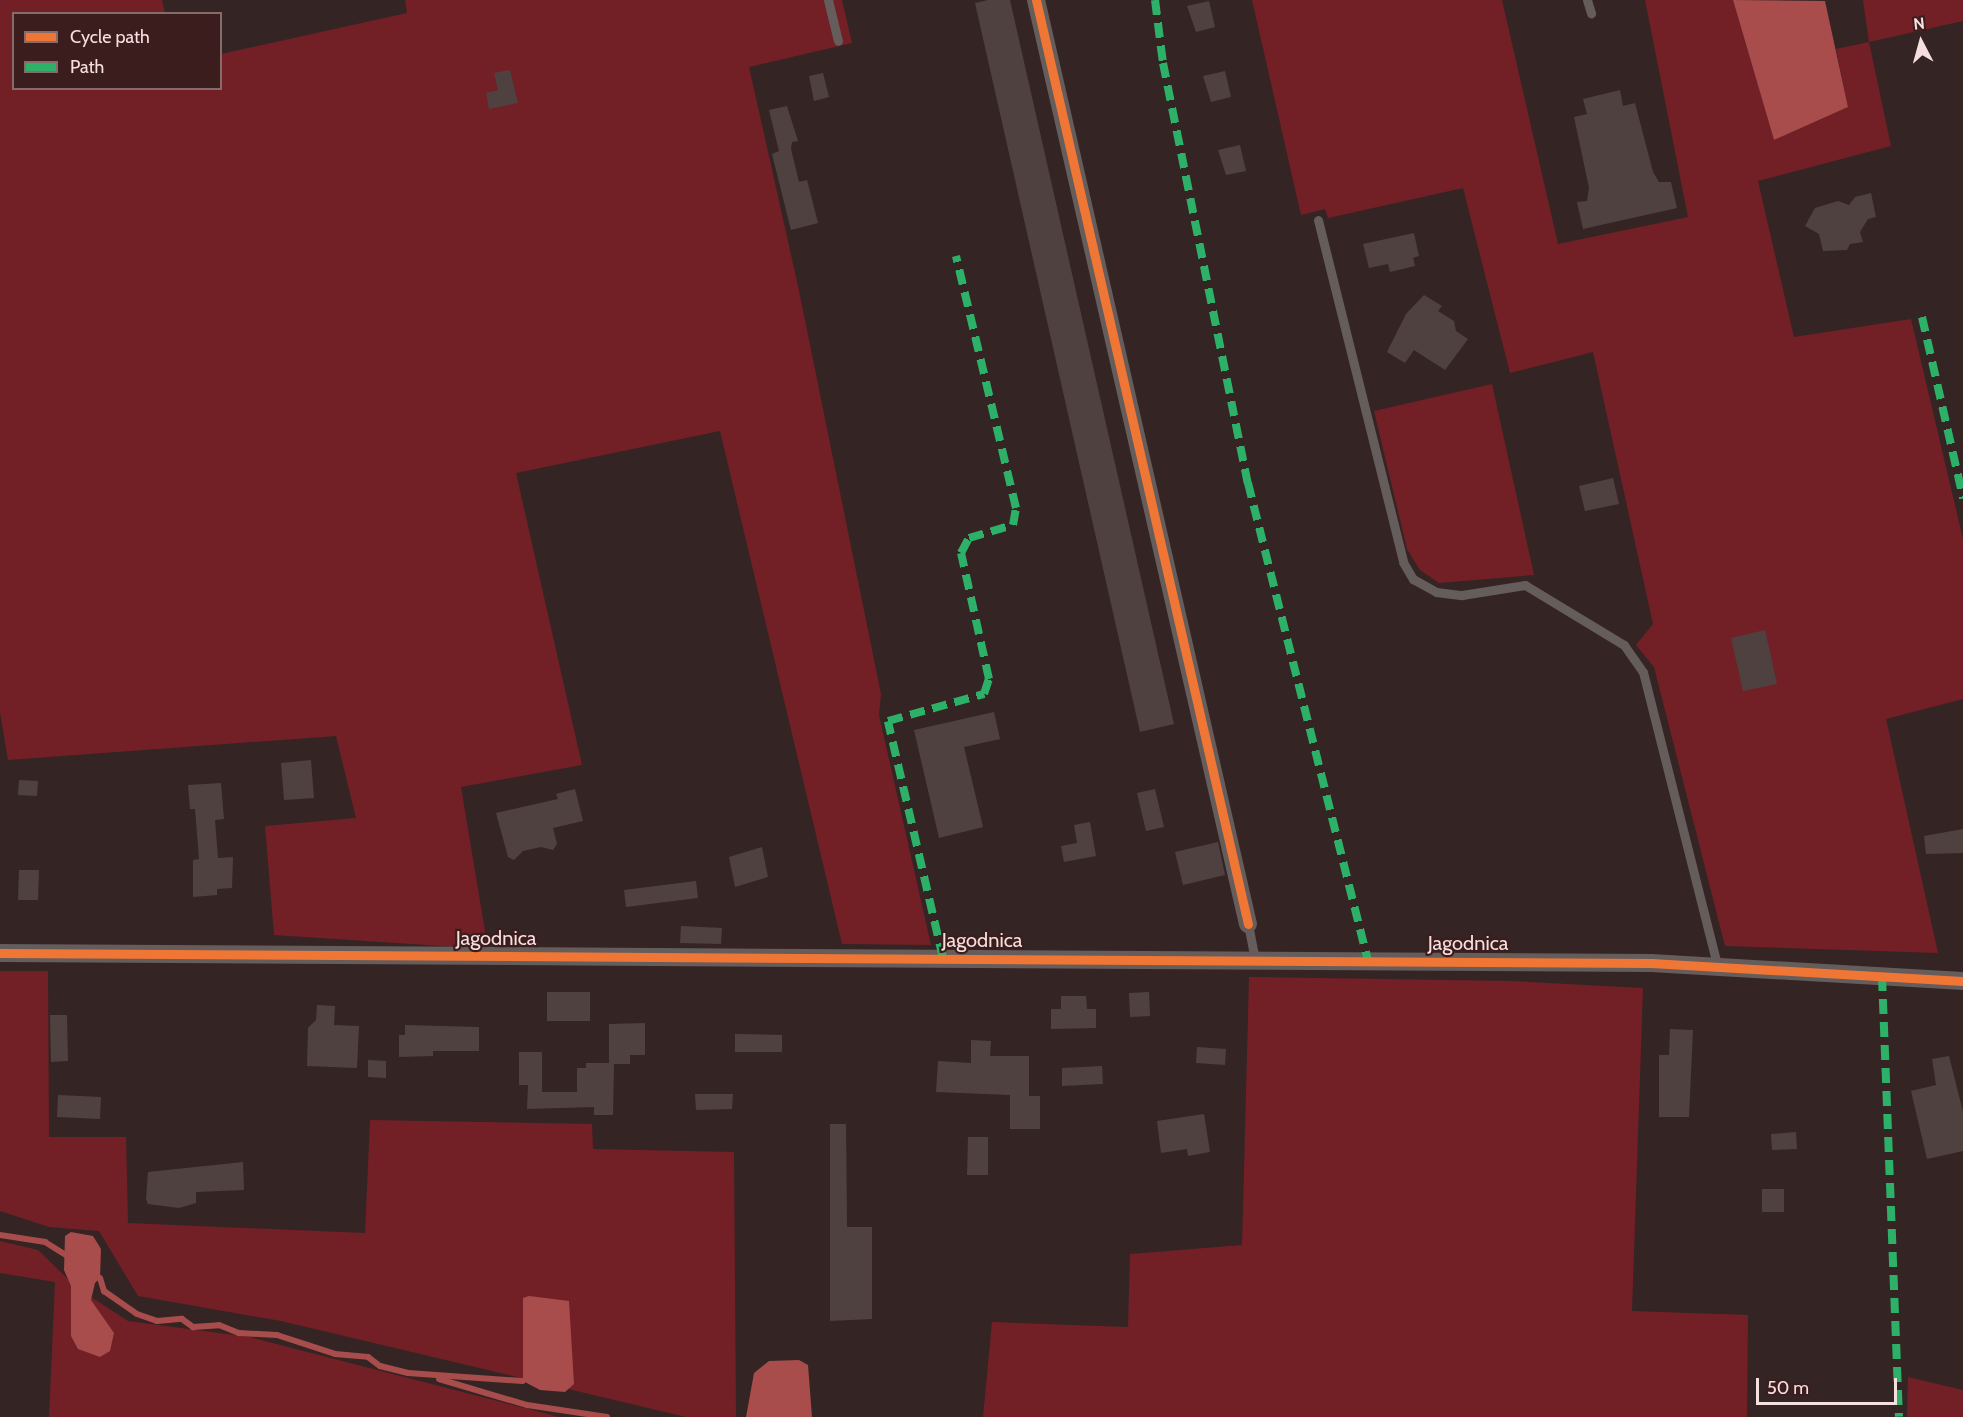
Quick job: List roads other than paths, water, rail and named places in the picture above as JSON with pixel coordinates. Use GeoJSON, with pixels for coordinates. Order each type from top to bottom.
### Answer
{"type":"FeatureCollection","features":[{"type":"Feature","properties":{"kind":"street"},"geometry":{"type":"LineString","coordinates":[[1036,0],[1248,924]]}},
{"type":"Feature","properties":{"kind":"street","name":"Jagodnica"},"geometry":{"type":"LineString","coordinates":[[0,953],[1717,965],[1963,981]]}},
{"type":"Feature","properties":{"kind":"lane"},"geometry":{"type":"LineString","coordinates":[[828,0],[838,41]]}},
{"type":"Feature","properties":{"kind":"lane"},"geometry":{"type":"LineString","coordinates":[[1587,0],[1591,13]]}},
{"type":"Feature","properties":{"kind":"lane"},"geometry":{"type":"LineString","coordinates":[[1318,220],[1403,562],[1413,579],[1436,592],[1462,594],[1525,585],[1624,645],[1643,672],[1717,965]]}},
{"type":"Feature","properties":{"kind":"lane"},"geometry":{"type":"LineString","coordinates":[[1248,924],[1256,960]]}},
{"type":"Feature","properties":{"kind":"waterway"},"geometry":{"type":"LineString","coordinates":[[0,1235],[45,1242],[66,1255]]}},
{"type":"Feature","properties":{"kind":"waterway"},"geometry":{"type":"LineString","coordinates":[[100,1278],[104,1291],[137,1314],[157,1321],[182,1319],[193,1327],[219,1325],[239,1333],[277,1335],[335,1354],[368,1357],[380,1366],[408,1373],[523,1381]]}},
{"type":"Feature","properties":{"kind":"waterway"},"geometry":{"type":"LineString","coordinates":[[439,1379],[527,1405],[607,1417]]}}]}
